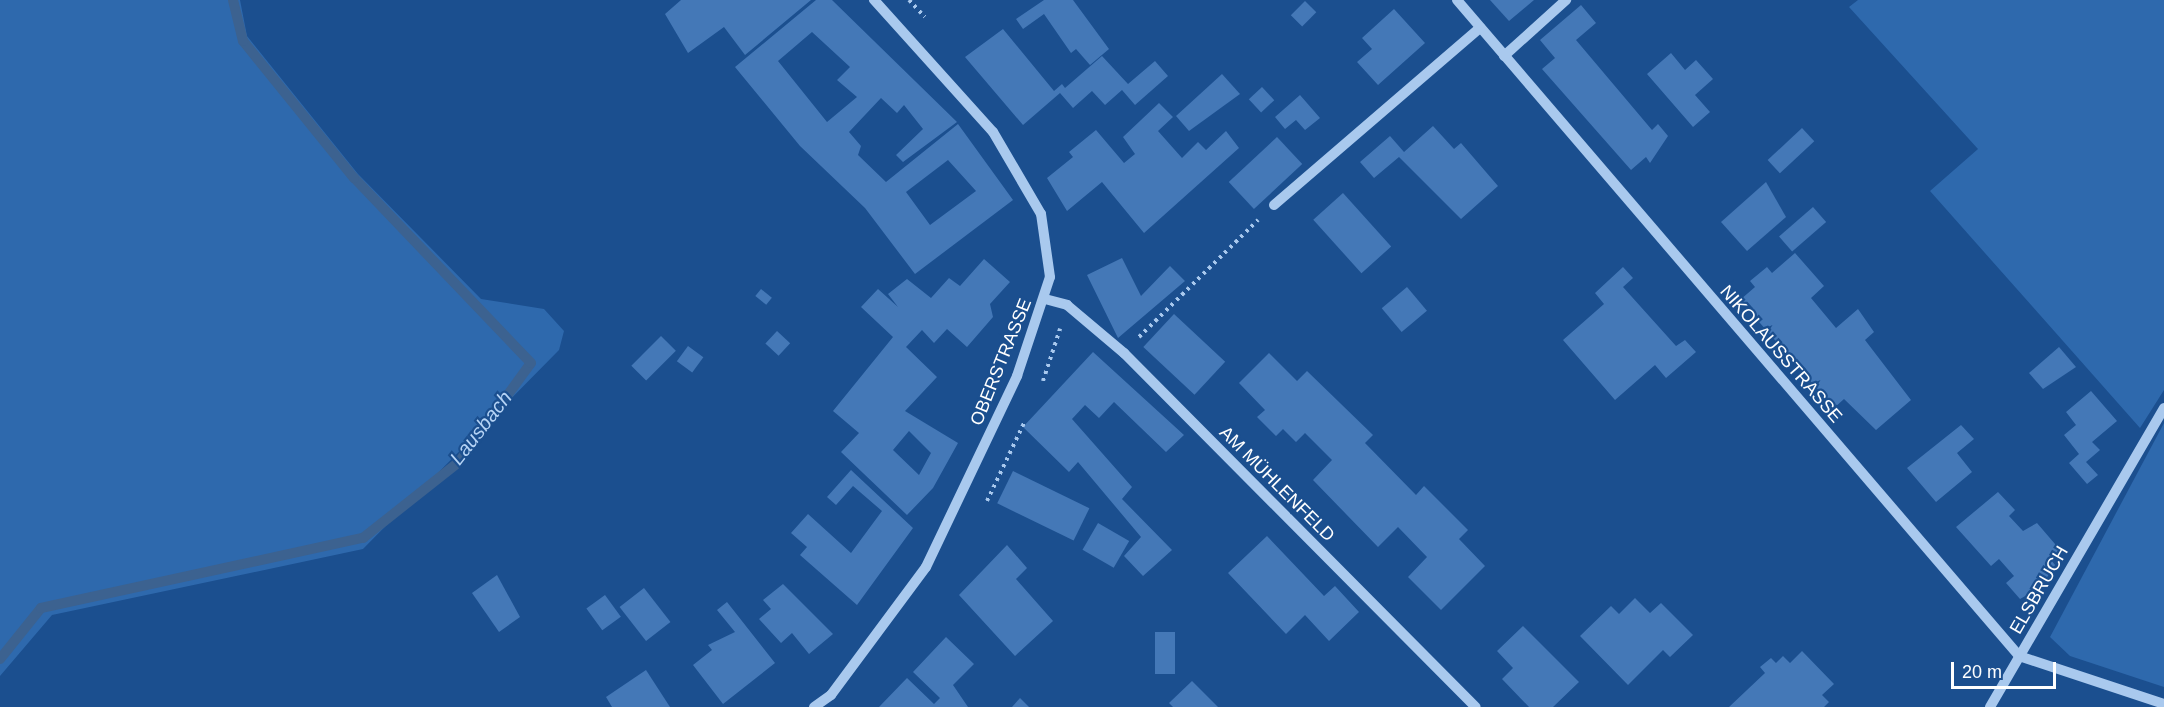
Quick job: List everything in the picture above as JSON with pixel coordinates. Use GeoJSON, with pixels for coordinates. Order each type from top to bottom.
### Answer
{"type":"FeatureCollection","features":[{"type":"Feature","properties":{"kind":"street","name":"OBERSTRASSE"},"geometry":{"type":"LineString","coordinates":[[814,707],[831,695],[926,567],[1017,376],[1045,299],[1049,246],[1041,214],[1016,169],[963,95],[874,0]]}},
{"type":"Feature","properties":{"kind":"street","name":"NIKOLAUSSTRASSE"},"geometry":{"type":"LineString","coordinates":[[1457,0],[2019,656]]}},
{"type":"Feature","properties":{"kind":"street"},"geometry":{"type":"LineString","coordinates":[[1504,56],[1566,0]]}},
{"type":"Feature","properties":{"kind":"street"},"geometry":{"type":"LineString","coordinates":[[1274,205],[1480,28]]}},
{"type":"Feature","properties":{"kind":"street","name":"AM MÜHLENFELD"},"geometry":{"type":"LineString","coordinates":[[1045,299],[1067,306],[1124,352],[1476,707]]}},
{"type":"Feature","properties":{"kind":"street","name":"ELSBRUCH"},"geometry":{"type":"LineString","coordinates":[[2164,408],[2019,656],[2164,704]]}},
{"type":"Feature","properties":{"kind":"street"},"geometry":{"type":"LineString","coordinates":[[1990,707],[2019,656]]}},
{"type":"Feature","properties":{"kind":"path"},"geometry":{"type":"LineString","coordinates":[[909,0],[933,27]]}},
{"type":"Feature","properties":{"kind":"path"},"geometry":{"type":"LineString","coordinates":[[1124,352],[1274,205]]}},
{"type":"Feature","properties":{"kind":"path"},"geometry":{"type":"LineString","coordinates":[[1038,391],[1067,306]]}},
{"type":"Feature","properties":{"kind":"path"},"geometry":{"type":"LineString","coordinates":[[981,512],[1028,412]]}},
{"type":"Feature","properties":{"kind":"shaded area"},"geometry":{"type":"Polygon","coordinates":[[[0,0],[240,0],[247,36],[358,174],[481,299],[544,309],[564,331],[559,350],[363,549],[52,615],[0,676],[0,0]]]}},
{"type":"Feature","properties":{"kind":"shaded area"},"geometry":{"type":"Polygon","coordinates":[[[1858,0],[2164,0],[2164,390],[2140,428],[1930,191],[1978,149],[1849,7],[1858,0]]]}},
{"type":"Feature","properties":{"kind":"shaded area"},"geometry":{"type":"Polygon","coordinates":[[[2164,423],[2164,687],[2070,656],[2050,637],[2164,423]]]}},
{"type":"Feature","properties":{"kind":"building"},"geometry":{"type":"Polygon","coordinates":[[[681,0],[811,0],[745,55],[724,27],[688,53],[665,14],[681,0]]]}},
{"type":"Feature","properties":{"kind":"building"},"geometry":{"type":"Polygon","coordinates":[[[816,0],[832,0],[957,122],[903,162],[896,155],[923,129],[904,105],[897,113],[881,98],[849,132],[861,146],[858,155],[886,182],[958,124],[1013,200],[915,274],[865,208],[800,146],[735,67],[816,0]],[[812,32],[778,61],[827,122],[857,97],[837,80],[850,67],[812,32]],[[948,160],[906,192],[930,225],[976,191],[948,160]]]}},
{"type":"Feature","properties":{"kind":"building"},"geometry":{"type":"Polygon","coordinates":[[[1044,0],[1073,0],[1109,49],[1090,65],[1076,49],[1071,53],[1044,14],[1023,29],[1016,19],[1044,0]]]}},
{"type":"Feature","properties":{"kind":"building"},"geometry":{"type":"Polygon","coordinates":[[[1490,0],[1534,0],[1509,21],[1490,0]]]}},
{"type":"Feature","properties":{"kind":"building"},"geometry":{"type":"Polygon","coordinates":[[[1305,1],[1316,12],[1302,26],[1291,15],[1305,1]]]}},
{"type":"Feature","properties":{"kind":"building"},"geometry":{"type":"Polygon","coordinates":[[[1581,5],[1596,23],[1576,40],[1652,130],[1658,124],[1668,136],[1650,163],[1646,157],[1631,170],[1542,69],[1555,58],[1540,40],[1581,5]]]}},
{"type":"Feature","properties":{"kind":"building"},"geometry":{"type":"Polygon","coordinates":[[[1394,9],[1425,43],[1378,85],[1357,62],[1372,49],[1362,38],[1394,9]]]}},
{"type":"Feature","properties":{"kind":"building"},"geometry":{"type":"Polygon","coordinates":[[[1003,29],[1054,91],[1062,84],[1065,88],[1102,56],[1128,84],[1155,61],[1168,76],[1135,105],[1122,90],[1105,105],[1092,91],[1073,108],[1060,93],[1023,125],[965,57],[1003,29]]]}},
{"type":"Feature","properties":{"kind":"building"},"geometry":{"type":"Polygon","coordinates":[[[1671,53],[1685,70],[1696,60],[1713,79],[1695,95],[1710,112],[1693,127],[1647,74],[1671,53]]]}},
{"type":"Feature","properties":{"kind":"building"},"geometry":{"type":"Polygon","coordinates":[[[1222,74],[1240,94],[1189,131],[1176,116],[1222,74]]]}},
{"type":"Feature","properties":{"kind":"building"},"geometry":{"type":"Polygon","coordinates":[[[1262,87],[1274,100],[1261,112],[1249,99],[1262,87]]]}},
{"type":"Feature","properties":{"kind":"building"},"geometry":{"type":"Polygon","coordinates":[[[1300,95],[1320,118],[1305,130],[1296,120],[1285,129],[1275,117],[1300,95]]]}},
{"type":"Feature","properties":{"kind":"building"},"geometry":{"type":"Polygon","coordinates":[[[1159,103],[1173,117],[1158,131],[1182,158],[1198,142],[1206,150],[1226,131],[1239,148],[1144,233],[1102,182],[1067,211],[1047,178],[1073,157],[1069,152],[1096,130],[1124,163],[1135,154],[1123,137],[1159,103]]]}},
{"type":"Feature","properties":{"kind":"building"},"geometry":{"type":"Polygon","coordinates":[[[1433,126],[1454,149],[1461,143],[1498,186],[1461,219],[1399,157],[1374,178],[1360,162],[1390,136],[1404,152],[1433,126]]]}},
{"type":"Feature","properties":{"kind":"building"},"geometry":{"type":"Polygon","coordinates":[[[1802,128],[1814,141],[1780,173],[1768,160],[1802,128]]]}},
{"type":"Feature","properties":{"kind":"building"},"geometry":{"type":"Polygon","coordinates":[[[1277,137],[1302,164],[1254,209],[1229,182],[1277,137]]]}},
{"type":"Feature","properties":{"kind":"building"},"geometry":{"type":"Polygon","coordinates":[[[1766,182],[1786,217],[1747,251],[1721,222],[1766,182]]]}},
{"type":"Feature","properties":{"kind":"building"},"geometry":{"type":"Polygon","coordinates":[[[1343,193],[1391,247],[1361,273],[1313,220],[1343,193]]]}},
{"type":"Feature","properties":{"kind":"building"},"geometry":{"type":"Polygon","coordinates":[[[1813,207],[1826,222],[1792,252],[1779,237],[1813,207]]]}},
{"type":"Feature","properties":{"kind":"building"},"geometry":{"type":"Polygon","coordinates":[[[1795,253],[1824,286],[1811,298],[1836,328],[1858,309],[1874,332],[1865,340],[1911,400],[1876,430],[1844,399],[1834,408],[1740,300],[1755,287],[1750,281],[1767,267],[1772,273],[1795,253]]]}},
{"type":"Feature","properties":{"kind":"building"},"geometry":{"type":"Polygon","coordinates":[[[1122,258],[1141,296],[1170,266],[1185,281],[1118,338],[1087,275],[1122,258]]]}},
{"type":"Feature","properties":{"kind":"building"},"geometry":{"type":"Polygon","coordinates":[[[984,259],[1010,282],[990,304],[993,317],[967,347],[947,329],[934,343],[922,330],[906,347],[937,377],[905,411],[958,443],[933,488],[907,515],[841,452],[859,433],[833,411],[893,337],[861,307],[878,289],[898,307],[888,294],[907,279],[931,298],[949,278],[960,286],[984,259]],[[909,431],[893,450],[919,475],[931,453],[909,431]]]}},
{"type":"Feature","properties":{"kind":"building"},"geometry":{"type":"Polygon","coordinates":[[[1623,267],[1633,278],[1623,287],[1676,346],[1685,340],[1696,352],[1666,378],[1655,365],[1615,400],[1563,340],[1604,304],[1595,293],[1623,267]]]}},
{"type":"Feature","properties":{"kind":"building"},"geometry":{"type":"Polygon","coordinates":[[[1407,287],[1427,311],[1402,332],[1382,308],[1407,287]]]}},
{"type":"Feature","properties":{"kind":"building"},"geometry":{"type":"Polygon","coordinates":[[[761,289],[772,298],[766,305],[755,296],[761,289]]]}},
{"type":"Feature","properties":{"kind":"building"},"geometry":{"type":"Polygon","coordinates":[[[1174,314],[1225,362],[1195,395],[1143,347],[1174,314]]]}},
{"type":"Feature","properties":{"kind":"building"},"geometry":{"type":"Polygon","coordinates":[[[777,331],[790,343],[779,356],[765,343],[777,331]]]}},
{"type":"Feature","properties":{"kind":"building"},"geometry":{"type":"Polygon","coordinates":[[[661,336],[676,351],[646,381],[631,366],[661,336]]]}},
{"type":"Feature","properties":{"kind":"building"},"geometry":{"type":"Polygon","coordinates":[[[688,346],[703,357],[692,373],[677,361],[688,346]]]}},
{"type":"Feature","properties":{"kind":"building"},"geometry":{"type":"Polygon","coordinates":[[[2059,347],[2076,367],[2043,389],[2029,373],[2059,347]]]}},
{"type":"Feature","properties":{"kind":"building"},"geometry":{"type":"Polygon","coordinates":[[[1093,352],[1184,435],[1166,452],[1114,402],[1099,418],[1085,405],[1072,419],[1132,487],[1122,499],[1172,550],[1143,576],[1124,556],[1141,537],[1078,462],[1069,472],[1023,427],[1093,352]]]}},
{"type":"Feature","properties":{"kind":"building"},"geometry":{"type":"Polygon","coordinates":[[[1269,353],[1297,381],[1307,371],[1373,435],[1365,443],[1416,495],[1424,486],[1468,530],[1459,539],[1485,566],[1441,610],[1408,577],[1427,557],[1398,527],[1378,547],[1313,480],[1332,460],[1305,433],[1296,442],[1283,429],[1276,436],[1257,417],[1265,410],[1239,383],[1269,353]]]}},
{"type":"Feature","properties":{"kind":"building"},"geometry":{"type":"Polygon","coordinates":[[[2091,391],[2117,421],[2092,442],[2100,450],[2086,462],[2098,475],[2087,484],[2069,463],[2079,454],[2064,435],[2076,425],[2066,412],[2091,391]]]}},
{"type":"Feature","properties":{"kind":"building"},"geometry":{"type":"Polygon","coordinates":[[[1961,425],[1974,439],[1957,453],[1972,472],[1936,502],[1907,468],[1961,425]]]}},
{"type":"Feature","properties":{"kind":"building"},"geometry":{"type":"Polygon","coordinates":[[[851,470],[913,528],[857,605],[800,555],[807,547],[791,533],[808,514],[851,553],[882,511],[853,486],[836,505],[827,497],[851,470]]]}},
{"type":"Feature","properties":{"kind":"building"},"geometry":{"type":"Polygon","coordinates":[[[1013,471],[1089,508],[1074,541],[997,503],[1013,471]]]}},
{"type":"Feature","properties":{"kind":"building"},"geometry":{"type":"Polygon","coordinates":[[[1998,492],[2015,510],[2009,516],[2023,531],[2037,523],[2061,551],[2051,560],[2055,565],[2040,588],[2020,599],[2006,583],[2014,576],[1999,559],[1991,566],[1956,527],[1998,492]]]}},
{"type":"Feature","properties":{"kind":"building"},"geometry":{"type":"Polygon","coordinates":[[[1098,523],[1129,541],[1114,568],[1082,550],[1098,523]]]}},
{"type":"Feature","properties":{"kind":"building"},"geometry":{"type":"Polygon","coordinates":[[[1267,536],[1324,596],[1335,586],[1359,612],[1329,641],[1305,615],[1286,634],[1228,573],[1267,536]]]}},
{"type":"Feature","properties":{"kind":"building"},"geometry":{"type":"Polygon","coordinates":[[[1007,545],[1027,568],[1016,579],[1053,621],[1015,656],[959,595],[1007,545]]]}},
{"type":"Feature","properties":{"kind":"building"},"geometry":{"type":"Polygon","coordinates":[[[497,575],[520,617],[499,632],[472,593],[497,575]]]}},
{"type":"Feature","properties":{"kind":"building"},"geometry":{"type":"Polygon","coordinates":[[[783,584],[833,634],[809,654],[792,633],[781,643],[759,619],[771,609],[763,600],[783,584]]]}},
{"type":"Feature","properties":{"kind":"building"},"geometry":{"type":"Polygon","coordinates":[[[644,588],[670,622],[646,641],[620,607],[644,588]]]}},
{"type":"Feature","properties":{"kind":"building"},"geometry":{"type":"Polygon","coordinates":[[[605,595],[621,617],[602,630],[586,609],[605,595]]]}},
{"type":"Feature","properties":{"kind":"building"},"geometry":{"type":"Polygon","coordinates":[[[1635,598],[1650,613],[1661,603],[1693,635],[1670,657],[1663,650],[1628,685],[1580,636],[1611,606],[1619,614],[1635,598]]]}},
{"type":"Feature","properties":{"kind":"building"},"geometry":{"type":"Polygon","coordinates":[[[727,602],[775,663],[723,704],[693,665],[712,650],[708,645],[735,632],[717,610],[727,602]]]}},
{"type":"Feature","properties":{"kind":"building"},"geometry":{"type":"Polygon","coordinates":[[[1523,626],[1579,682],[1553,707],[1529,707],[1502,679],[1513,668],[1497,651],[1523,626]]]}},
{"type":"Feature","properties":{"kind":"building"},"geometry":{"type":"Polygon","coordinates":[[[1155,632],[1175,632],[1175,674],[1155,674],[1155,632]]]}},
{"type":"Feature","properties":{"kind":"building"},"geometry":{"type":"Polygon","coordinates":[[[946,637],[974,664],[953,685],[968,707],[879,707],[907,678],[934,704],[940,698],[913,672],[946,637]]]}},
{"type":"Feature","properties":{"kind":"building"},"geometry":{"type":"Polygon","coordinates":[[[1802,651],[1834,684],[1822,695],[1829,702],[1824,707],[1729,707],[1765,673],[1760,667],[1771,658],[1776,663],[1783,656],[1790,663],[1802,651]]]}},
{"type":"Feature","properties":{"kind":"building"},"geometry":{"type":"Polygon","coordinates":[[[646,670],[670,707],[612,707],[606,697],[646,670]]]}},
{"type":"Feature","properties":{"kind":"building"},"geometry":{"type":"Polygon","coordinates":[[[1192,681],[1218,707],[1173,707],[1169,703],[1192,681]]]}},
{"type":"Feature","properties":{"kind":"building"},"geometry":{"type":"Polygon","coordinates":[[[1020,698],[1029,707],[1012,707],[1020,698]]]}},
{"type":"Feature","properties":{"kind":"waterway","name":"Lausbach"},"geometry":{"type":"LineString","coordinates":[[0,659],[41,608],[363,538],[459,462],[531,363],[354,178],[243,41],[233,0]]}}]}
